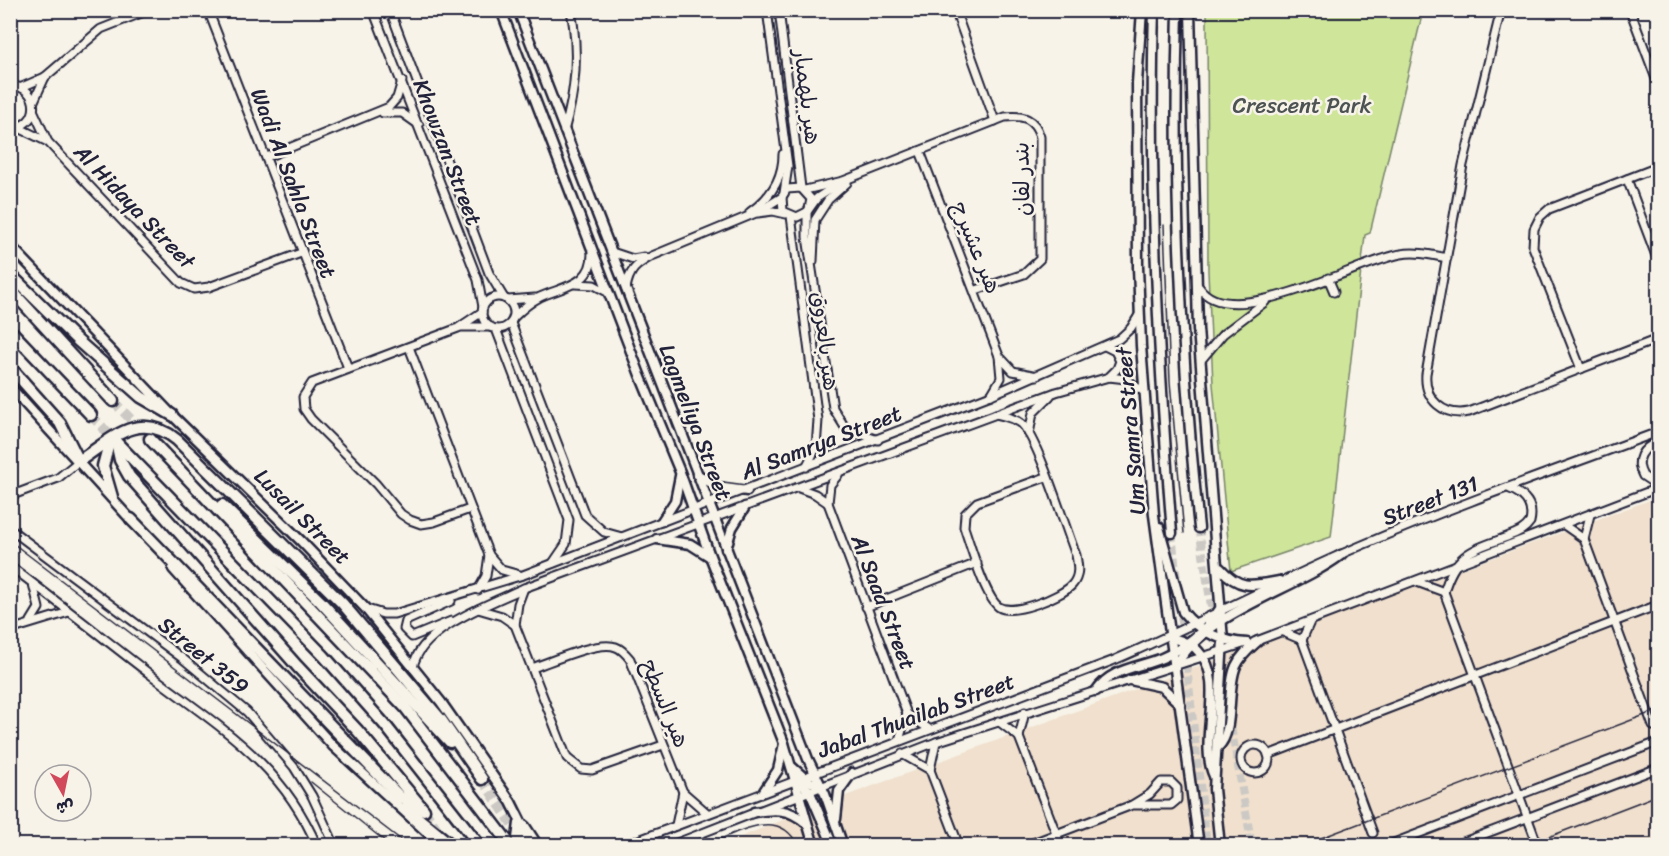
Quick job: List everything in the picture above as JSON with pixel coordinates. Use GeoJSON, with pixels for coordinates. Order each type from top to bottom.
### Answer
{"type":"FeatureCollection","features":[{"type":"Feature","properties":{"kind":"highway"},"geometry":{"type":"LineString","coordinates":[[10,274],[78,341],[141,397],[172,415]]}},
{"type":"Feature","properties":{"kind":"highway"},"geometry":{"type":"LineString","coordinates":[[10,289],[113,401]]}},
{"type":"Feature","properties":{"kind":"highway"},"geometry":{"type":"LineString","coordinates":[[10,330],[91,415]]}},
{"type":"Feature","properties":{"kind":"highway"},"geometry":{"type":"LineString","coordinates":[[10,367],[60,423],[79,461],[132,428],[149,426],[166,431],[177,440],[342,603],[435,712],[482,779],[401,686],[320,601],[243,524],[164,454]]}},
{"type":"Feature","properties":{"kind":"highway"},"geometry":{"type":"LineString","coordinates":[[150,440],[405,707],[513,844]]}},
{"type":"Feature","properties":{"kind":"highway"},"geometry":{"type":"LineString","coordinates":[[112,496],[103,466],[113,441]]}},
{"type":"Feature","properties":{"kind":"highway"},"geometry":{"type":"LineString","coordinates":[[113,441],[129,476],[282,650],[358,731],[424,810],[399,796],[131,519]]}},
{"type":"Feature","properties":{"kind":"highway"},"geometry":{"type":"LineString","coordinates":[[113,441],[324,656],[385,725],[480,846]]}},
{"type":"Feature","properties":{"kind":"street"},"geometry":{"type":"LineString","coordinates":[[10,86],[22,87],[45,77],[101,29],[149,10]]}},
{"type":"Feature","properties":{"kind":"street","name":"Wadi Al Sahla Street"},"geometry":{"type":"LineString","coordinates":[[208,10],[267,158],[301,253],[348,368]]}},
{"type":"Feature","properties":{"kind":"street","name":"Khowzan Street"},"geometry":{"type":"LineString","coordinates":[[373,10],[402,79],[478,280],[482,310]]}},
{"type":"Feature","properties":{"kind":"street","name":"Khowzan Street"},"geometry":{"type":"LineString","coordinates":[[390,10],[489,273],[506,299]]}},
{"type":"Feature","properties":{"kind":"street","name":"Lagmeliya Street"},"geometry":{"type":"LineString","coordinates":[[501,10],[791,766],[799,779],[798,795],[814,846]]}},
{"type":"Feature","properties":{"kind":"street","name":"Lagmeliya Street"},"geometry":{"type":"LineString","coordinates":[[518,10],[713,519],[822,786],[843,846]]}},
{"type":"Feature","properties":{"kind":"street"},"geometry":{"type":"LineString","coordinates":[[564,134],[575,86],[577,64],[576,38],[571,10]]}},
{"type":"Feature","properties":{"kind":"street","name":"هير بلهمبار"},"geometry":{"type":"LineString","coordinates":[[767,10],[789,174],[783,195]]}},
{"type":"Feature","properties":{"kind":"street","name":"هير بلهمبار"},"geometry":{"type":"LineString","coordinates":[[779,10],[803,189]]}},
{"type":"Feature","properties":{"kind":"street"},"geometry":{"type":"LineString","coordinates":[[955,10],[995,121]]}},
{"type":"Feature","properties":{"kind":"street","name":"Um Samra Street"},"geometry":{"type":"LineString","coordinates":[[1142,10],[1137,83],[1139,315],[1144,392],[1154,515],[1199,846]]}},
{"type":"Feature","properties":{"kind":"street","name":"Um Samra Street"},"geometry":{"type":"LineString","coordinates":[[1154,10],[1153,183],[1157,340],[1172,534]]}},
{"type":"Feature","properties":{"kind":"street"},"geometry":{"type":"LineString","coordinates":[[1178,10],[1180,232],[1188,408],[1199,528]]}},
{"type":"Feature","properties":{"kind":"street"},"geometry":{"type":"LineString","coordinates":[[1190,10],[1199,287],[1198,329],[1220,568],[1219,610],[1223,644],[1218,747],[1214,777],[1220,846]]}},
{"type":"Feature","properties":{"kind":"street"},"geometry":{"type":"LineString","coordinates":[[1501,10],[1471,126],[1426,380],[1430,396],[1436,404],[1451,412],[1469,412],[1659,339]]}},
{"type":"Feature","properties":{"kind":"street"},"geometry":{"type":"LineString","coordinates":[[1630,10],[1659,84]]}},
{"type":"Feature","properties":{"kind":"street"},"geometry":{"type":"LineString","coordinates":[[1651,64],[1659,61]]}},
{"type":"Feature","properties":{"kind":"street"},"geometry":{"type":"LineString","coordinates":[[34,101],[45,77]]}},
{"type":"Feature","properties":{"kind":"street"},"geometry":{"type":"LineString","coordinates":[[267,158],[375,114],[394,103],[400,91],[402,79]]}},
{"type":"Feature","properties":{"kind":"street"},"geometry":{"type":"LineString","coordinates":[[14,127],[30,120],[34,112],[34,101],[31,94],[22,87]]}},
{"type":"Feature","properties":{"kind":"street","name":"Al Hidaya Street"},"geometry":{"type":"LineString","coordinates":[[34,112],[48,142],[181,283],[194,288],[210,287],[301,253]]}},
{"type":"Feature","properties":{"kind":"street"},"geometry":{"type":"LineString","coordinates":[[375,114],[402,113],[420,126]]}},
{"type":"Feature","properties":{"kind":"street","name":"بندر لفان"},"geometry":{"type":"LineString","coordinates":[[808,210],[820,196],[843,181],[995,121],[1017,115],[1029,118],[1036,124],[1038,131],[1041,255],[1036,265],[1024,274],[976,290]]}},
{"type":"Feature","properties":{"kind":"street","name":"Al Hidaya Street"},"geometry":{"type":"LineString","coordinates":[[14,127],[48,142]]}},
{"type":"Feature","properties":{"kind":"street","name":"هير بلهمبار"},"geometry":{"type":"LineString","coordinates":[[735,222],[768,197],[777,182],[782,168],[783,131]]}},
{"type":"Feature","properties":{"kind":"street","name":"هير عشيرج"},"geometry":{"type":"LineString","coordinates":[[920,151],[976,290],[999,356],[1001,378],[991,395]]}},
{"type":"Feature","properties":{"kind":"street"},"geometry":{"type":"LineString","coordinates":[[1581,369],[1534,253],[1534,229],[1549,209],[1659,167]]}},
{"type":"Feature","properties":{"kind":"street","name":"هير بالعروق"},"geometry":{"type":"LineString","coordinates":[[811,266],[814,256],[814,220],[828,200],[860,174]]}},
{"type":"Feature","properties":{"kind":"street"},"geometry":{"type":"LineString","coordinates":[[1627,179],[1659,261]]}},
{"type":"Feature","properties":{"kind":"street","name":"بندر لفان"},"geometry":{"type":"LineString","coordinates":[[803,189],[843,181]]}},
{"type":"Feature","properties":{"kind":"street"},"geometry":{"type":"LineString","coordinates":[[626,289],[632,269],[652,256],[756,213],[792,188],[803,189],[811,199],[808,210],[797,217],[773,211],[756,213]]}},
{"type":"Feature","properties":{"kind":"street"},"geometry":{"type":"LineString","coordinates":[[783,195],[781,206],[789,215]]}},
{"type":"Feature","properties":{"kind":"street","name":"هير بالعروق"},"geometry":{"type":"LineString","coordinates":[[808,210],[807,237],[836,416],[852,432],[878,440]]}},
{"type":"Feature","properties":{"kind":"street","name":"هير بالعروق"},"geometry":{"type":"LineString","coordinates":[[789,215],[818,420],[816,448],[806,468]]}},
{"type":"Feature","properties":{"kind":"street","name":"Lusail Street"},"geometry":{"type":"LineString","coordinates":[[10,244],[172,415],[302,541],[365,608],[413,668],[519,816],[524,828],[525,846]]}},
{"type":"Feature","properties":{"kind":"street"},"geometry":{"type":"LineString","coordinates":[[470,509],[434,522],[421,524],[401,514],[376,484],[311,419],[303,405],[304,392],[312,383],[348,368],[458,328],[482,310],[491,298],[538,298],[575,284],[584,278],[591,266],[592,246]]}},
{"type":"Feature","properties":{"kind":"street"},"geometry":{"type":"LineString","coordinates":[[612,252],[633,259],[652,256]]}},
{"type":"Feature","properties":{"kind":"street"},"geometry":{"type":"LineString","coordinates":[[1199,287],[1205,294],[1220,303],[1246,304],[1267,300],[1400,254],[1411,253],[1447,258]]}},
{"type":"Feature","properties":{"kind":"street"},"geometry":{"type":"LineString","coordinates":[[1328,278],[1334,292]]}},
{"type":"Feature","properties":{"kind":"street"},"geometry":{"type":"LineString","coordinates":[[575,284],[594,285],[609,293]]}},
{"type":"Feature","properties":{"kind":"street"},"geometry":{"type":"LineString","coordinates":[[458,328],[493,328],[512,320],[538,298]]}},
{"type":"Feature","properties":{"kind":"street"},"geometry":{"type":"LineString","coordinates":[[506,299],[513,308],[512,320],[585,515],[604,532],[622,537]]}},
{"type":"Feature","properties":{"kind":"street"},"geometry":{"type":"LineString","coordinates":[[1202,359],[1222,334],[1267,300]]}},
{"type":"Feature","properties":{"kind":"street"},"geometry":{"type":"LineString","coordinates":[[482,310],[484,321],[493,328],[569,519],[566,544],[551,564]]}},
{"type":"Feature","properties":{"kind":"street","name":"Al Samrya Street"},"geometry":{"type":"LineString","coordinates":[[365,608],[383,614],[394,614],[478,590],[747,491],[1038,376],[1105,346],[1124,336],[1139,315]]}},
{"type":"Feature","properties":{"kind":"street"},"geometry":{"type":"LineString","coordinates":[[1105,346],[1115,351],[1119,361],[1117,369],[1108,377]]}},
{"type":"Feature","properties":{"kind":"street"},"geometry":{"type":"LineString","coordinates":[[409,347],[489,555],[502,570],[523,575]]}},
{"type":"Feature","properties":{"kind":"street"},"geometry":{"type":"LineString","coordinates":[[999,356],[1013,371],[1038,376]]}},
{"type":"Feature","properties":{"kind":"street"},"geometry":{"type":"LineString","coordinates":[[1108,377],[1126,379],[1144,392]]}},
{"type":"Feature","properties":{"kind":"street","name":"Al Samrya Street"},"geometry":{"type":"LineString","coordinates":[[413,668],[416,656],[425,642],[478,609],[524,588],[1056,392],[1108,377]]}},
{"type":"Feature","properties":{"kind":"street"},"geometry":{"type":"LineString","coordinates":[[10,387],[112,496],[195,595],[333,746],[442,846]]}},
{"type":"Feature","properties":{"kind":"street"},"geometry":{"type":"LineString","coordinates":[[1029,434],[1033,413],[1056,392]]}},
{"type":"Feature","properties":{"kind":"street"},"geometry":{"type":"LineString","coordinates":[[996,414],[1015,419],[1029,434],[1046,477],[1078,566],[1078,573],[1071,587],[1021,609],[1005,610],[993,601],[977,563],[964,527],[965,514],[969,507],[1046,477]]}},
{"type":"Feature","properties":{"kind":"street","name":"Street 131"},"geometry":{"type":"LineString","coordinates":[[1219,610],[1341,555],[1659,432]]}},
{"type":"Feature","properties":{"kind":"street"},"geometry":{"type":"LineString","coordinates":[[1659,442],[1643,451],[1639,462],[1643,477],[1659,487]]}},
{"type":"Feature","properties":{"kind":"street"},"geometry":{"type":"LineString","coordinates":[[10,496],[58,478],[79,461]]}},
{"type":"Feature","properties":{"kind":"street"},"geometry":{"type":"LineString","coordinates":[[662,521],[677,497],[680,472]]}},
{"type":"Feature","properties":{"kind":"street"},"geometry":{"type":"LineString","coordinates":[[828,503],[830,485],[840,473]]}},
{"type":"Feature","properties":{"kind":"street"},"geometry":{"type":"LineString","coordinates":[[697,474],[717,487],[747,491]]}},
{"type":"Feature","properties":{"kind":"street"},"geometry":{"type":"LineString","coordinates":[[1154,515],[1166,545],[1178,600],[1183,612],[1223,644],[1247,644],[1415,582],[1659,487]]}},
{"type":"Feature","properties":{"kind":"street"},"geometry":{"type":"LineString","coordinates":[[799,488],[816,494],[828,503]]}},
{"type":"Feature","properties":{"kind":"street"},"geometry":{"type":"LineString","coordinates":[[1510,489],[1522,495],[1529,504],[1531,516],[1526,528],[1468,552],[1454,566],[1444,592],[1538,846]]}},
{"type":"Feature","properties":{"kind":"street","name":"Al Saad Street"},"geometry":{"type":"LineString","coordinates":[[828,503],[907,714]]}},
{"type":"Feature","properties":{"kind":"street"},"geometry":{"type":"LineString","coordinates":[[725,549],[732,528],[745,507]]}},
{"type":"Feature","properties":{"kind":"street"},"geometry":{"type":"LineString","coordinates":[[1590,515],[1584,539],[1653,726]]}},
{"type":"Feature","properties":{"kind":"street"},"geometry":{"type":"LineString","coordinates":[[1564,525],[1584,539]]}},
{"type":"Feature","properties":{"kind":"street","name":"Street 359"},"geometry":{"type":"LineString","coordinates":[[10,529],[182,658],[247,712],[294,767],[317,806],[335,846]]}},
{"type":"Feature","properties":{"kind":"street"},"geometry":{"type":"LineString","coordinates":[[657,539],[690,544],[710,556]]}},
{"type":"Feature","properties":{"kind":"street"},"geometry":{"type":"LineString","coordinates":[[489,555],[486,576],[478,590],[410,619],[404,629],[408,636],[417,636],[478,609],[502,616],[514,625],[562,750],[573,764],[591,770],[602,768],[663,745]]}},
{"type":"Feature","properties":{"kind":"street"},"geometry":{"type":"LineString","coordinates":[[1202,629],[1221,622],[1316,573],[1341,555]]}},
{"type":"Feature","properties":{"kind":"street"},"geometry":{"type":"LineString","coordinates":[[866,607],[977,563]]}},
{"type":"Feature","properties":{"kind":"street","name":"Street 359"},"geometry":{"type":"LineString","coordinates":[[10,566],[250,750],[288,792],[305,819],[317,846]]}},
{"type":"Feature","properties":{"kind":"street"},"geometry":{"type":"LineString","coordinates":[[1220,568],[1240,584],[1257,585],[1279,581]]}},
{"type":"Feature","properties":{"kind":"street"},"geometry":{"type":"LineString","coordinates":[[1415,582],[1444,592]]}},
{"type":"Feature","properties":{"kind":"street"},"geometry":{"type":"LineString","coordinates":[[29,622],[39,608],[33,584]]}},
{"type":"Feature","properties":{"kind":"street"},"geometry":{"type":"LineString","coordinates":[[514,625],[524,588]]}},
{"type":"Feature","properties":{"kind":"street"},"geometry":{"type":"LineString","coordinates":[[1268,755],[1659,605]]}},
{"type":"Feature","properties":{"kind":"street"},"geometry":{"type":"LineString","coordinates":[[1175,668],[1189,644],[1219,610]]}},
{"type":"Feature","properties":{"kind":"street"},"geometry":{"type":"LineString","coordinates":[[10,630],[29,622],[69,612]]}},
{"type":"Feature","properties":{"kind":"street"},"geometry":{"type":"LineString","coordinates":[[1310,622],[1302,640],[1373,833]]}},
{"type":"Feature","properties":{"kind":"street","name":"Jabal Thuailab Street"},"geometry":{"type":"LineString","coordinates":[[623,846],[799,779],[814,771],[1170,637],[1202,629]]}},
{"type":"Feature","properties":{"kind":"street"},"geometry":{"type":"LineString","coordinates":[[1283,632],[1302,640]]}},
{"type":"Feature","properties":{"kind":"street"},"geometry":{"type":"LineString","coordinates":[[1170,637],[1189,644],[1204,658],[1211,690],[1208,759],[1214,777]]}},
{"type":"Feature","properties":{"kind":"street"},"geometry":{"type":"LineString","coordinates":[[1218,747],[1226,733],[1230,685],[1235,669],[1244,654],[1258,640]]}},
{"type":"Feature","properties":{"kind":"street"},"geometry":{"type":"LineString","coordinates":[[1096,691],[1103,680],[1120,671],[1173,653],[1189,644]]}},
{"type":"Feature","properties":{"kind":"street","name":"Jabal Thuailab Street"},"geometry":{"type":"LineString","coordinates":[[669,846],[936,742],[1025,712],[1204,658],[1223,644]]}},
{"type":"Feature","properties":{"kind":"street","name":"هير السطح"},"geometry":{"type":"LineString","coordinates":[[532,668],[594,648],[617,647],[630,659],[683,792],[707,813]]}},
{"type":"Feature","properties":{"kind":"street"},"geometry":{"type":"LineString","coordinates":[[1130,680],[1162,687],[1180,704]]}},
{"type":"Feature","properties":{"kind":"street"},"geometry":{"type":"LineString","coordinates":[[1019,737],[1025,712]]}},
{"type":"Feature","properties":{"kind":"street"},"geometry":{"type":"LineString","coordinates":[[898,740],[907,714],[929,729]]}},
{"type":"Feature","properties":{"kind":"street"},"geometry":{"type":"LineString","coordinates":[[998,721],[1019,737],[1061,846]]}},
{"type":"Feature","properties":{"kind":"street"},"geometry":{"type":"LineString","coordinates":[[936,742],[930,770],[959,846]]}},
{"type":"Feature","properties":{"kind":"street"},"geometry":{"type":"LineString","coordinates":[[1386,846],[1659,742]]}},
{"type":"Feature","properties":{"kind":"street"},"geometry":{"type":"LineString","coordinates":[[764,791],[778,770],[784,743]]}},
{"type":"Feature","properties":{"kind":"street"},"geometry":{"type":"LineString","coordinates":[[1253,745],[1260,746],[1268,755],[1268,762],[1261,771],[1249,771],[1242,762],[1243,751],[1253,745]]}},
{"type":"Feature","properties":{"kind":"street"},"geometry":{"type":"LineString","coordinates":[[902,754],[930,770]]}},
{"type":"Feature","properties":{"kind":"street"},"geometry":{"type":"LineString","coordinates":[[1453,846],[1659,768]]}},
{"type":"Feature","properties":{"kind":"street"},"geometry":{"type":"LineString","coordinates":[[837,826],[838,797],[852,773]]}},
{"type":"Feature","properties":{"kind":"street"},"geometry":{"type":"LineString","coordinates":[[799,779],[822,786]]}},
{"type":"Feature","properties":{"kind":"street"},"geometry":{"type":"LineString","coordinates":[[799,779],[809,790],[833,846]]}},
{"type":"Feature","properties":{"kind":"street"},"geometry":{"type":"LineString","coordinates":[[1025,846],[1132,805],[1150,794],[1161,782],[1171,782],[1177,788],[1177,800],[1171,806],[1132,805]]}},
{"type":"Feature","properties":{"kind":"street"},"geometry":{"type":"LineString","coordinates":[[379,789],[434,827],[454,846]]}},
{"type":"Feature","properties":{"kind":"street"},"geometry":{"type":"LineString","coordinates":[[676,825],[683,792]]}},
{"type":"Feature","properties":{"kind":"street"},"geometry":{"type":"LineString","coordinates":[[754,812],[783,809],[795,814],[807,824]]}},
{"type":"Feature","properties":{"kind":"street"},"geometry":{"type":"LineString","coordinates":[[513,844],[519,816]]}},
{"type":"Feature","properties":{"kind":"street"},"geometry":{"type":"LineString","coordinates":[[519,816],[538,846]]}},
{"type":"Feature","properties":{"kind":"shaded area"},"geometry":{"type":"Polygon","coordinates":[[[1658,497],[1658,845],[718,846],[813,808],[1658,497]]]}},
{"type":"Feature","properties":{"kind":"green space","name":"Crescent Park"},"geometry":{"type":"Polygon","coordinates":[[[1207,11],[1423,11],[1370,233],[1365,235],[1331,537],[1231,571],[1213,384],[1208,271],[1207,11]]]}},
{"type":"Feature","properties":{"kind":"tunnel"},"geometry":{"type":"LineString","coordinates":[[113,401],[150,439]]}},
{"type":"Feature","properties":{"kind":"tunnel"},"geometry":{"type":"LineString","coordinates":[[91,415],[116,442]]}},
{"type":"Feature","properties":{"kind":"tunnel"},"geometry":{"type":"LineString","coordinates":[[1199,528],[1219,659]]}},
{"type":"Feature","properties":{"kind":"tunnel"},"geometry":{"type":"LineString","coordinates":[[1172,533],[1177,581]]}},
{"type":"Feature","properties":{"kind":"tunnel"},"geometry":{"type":"LineString","coordinates":[[1180,605],[1207,846]]}},
{"type":"Feature","properties":{"kind":"tunnel"},"geometry":{"type":"LineString","coordinates":[[1223,681],[1252,846]]}},
{"type":"Feature","properties":{"kind":"tunnel"},"geometry":{"type":"LineString","coordinates":[[482,779],[521,837]]}},
{"type":"Feature","properties":{"kind":"tunnel"},"geometry":{"type":"LineString","coordinates":[[424,810],[441,835]]}},
{"type":"Feature","properties":{"kind":"tram line"},"geometry":{"type":"LineString","coordinates":[[1164,225],[1170,382],[1184,533]]}},
{"type":"Feature","properties":{"kind":"tram line"},"geometry":{"type":"LineString","coordinates":[[10,541],[409,846]]}},
{"type":"Feature","properties":{"kind":"tram line"},"geometry":{"type":"LineString","coordinates":[[1300,846],[1658,710]]}},
{"type":"Feature","properties":{"kind":"tram line"},"geometry":{"type":"LineString","coordinates":[[311,782],[391,846]]}},
{"type":"Feature","properties":{"kind":"tram line"},"geometry":{"type":"LineString","coordinates":[[1525,846],[1658,795]]}},
{"type":"Feature","properties":{"kind":"tram line"},"geometry":{"type":"LineString","coordinates":[[705,846],[743,830],[768,825],[780,827],[790,834],[798,846]]}}]}
